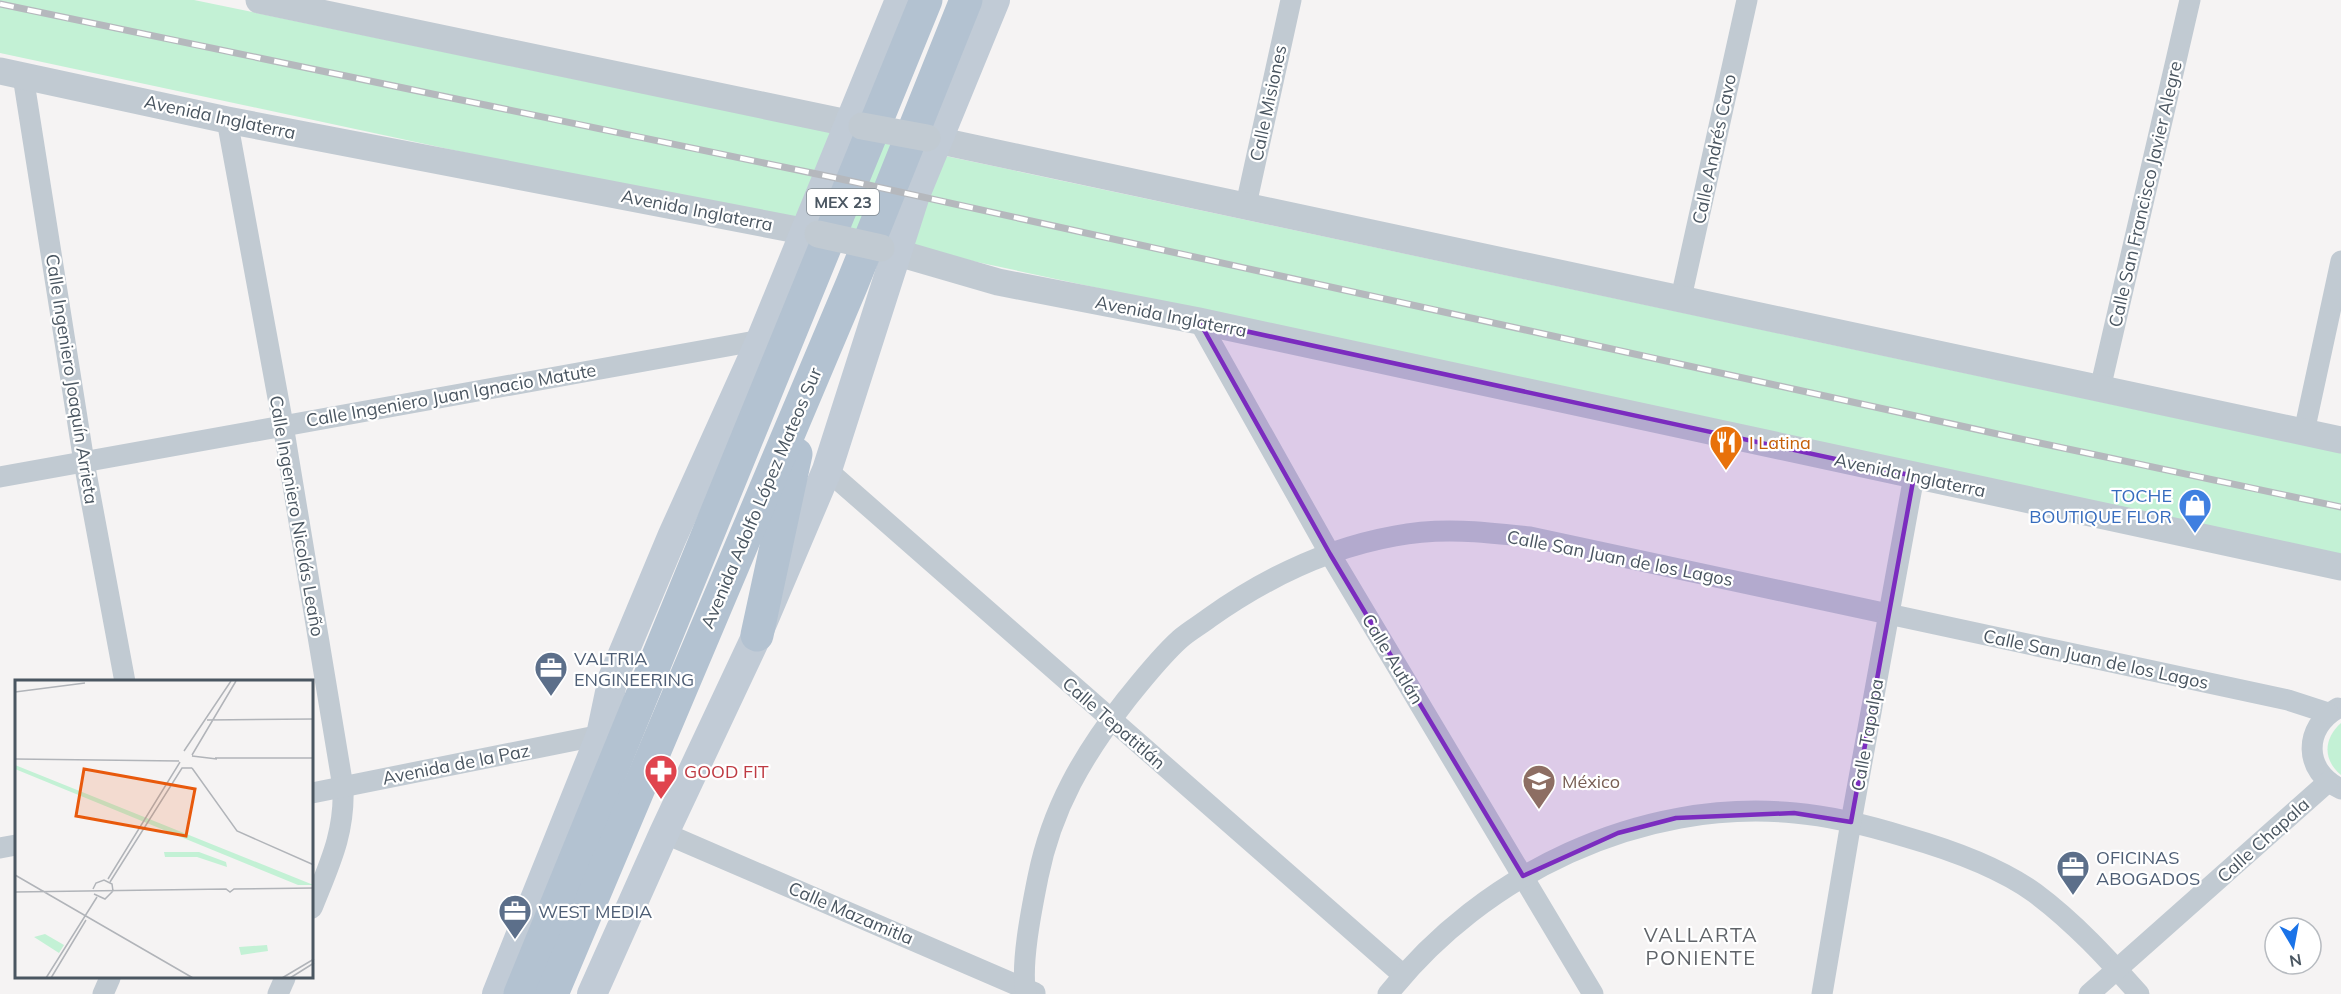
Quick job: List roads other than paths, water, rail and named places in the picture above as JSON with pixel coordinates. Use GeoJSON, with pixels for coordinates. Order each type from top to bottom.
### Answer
{"type":"FeatureCollection","features":[{"type":"Feature","properties":{"kind":"main road"},"geometry":{"type":"LineString","coordinates":[[601,735],[613,678],[672,537],[811,233],[856,125],[900,0]]}},
{"type":"Feature","properties":{"kind":"main road","name":"Avenida Adolfo López Mateos Sur"},"geometry":{"type":"LineString","coordinates":[[520,994],[926,0]]}},
{"type":"Feature","properties":{"kind":"main road","name":"Avenida Adolfo López Mateos Sur"},"geometry":{"type":"LineString","coordinates":[[552,994],[813,376],[966,0]]}},
{"type":"Feature","properties":{"kind":"main road"},"geometry":{"type":"LineString","coordinates":[[592,994],[664,833],[757,635],[827,470],[888,250],[932,139],[995,0]]}},
{"type":"Feature","properties":{"kind":"main road"},"geometry":{"type":"LineString","coordinates":[[757,635],[813,376]]}},
{"type":"Feature","properties":{"kind":"main road"},"geometry":{"type":"LineString","coordinates":[[497,994],[601,735],[628,683],[709,493],[760,405]]}},
{"type":"Feature","properties":{"kind":"street"},"geometry":{"type":"LineString","coordinates":[[259,0],[932,139],[2341,440]]}},
{"type":"Feature","properties":{"kind":"street","name":"Calle Misiones"},"geometry":{"type":"LineString","coordinates":[[1246,206],[1291,0]]}},
{"type":"Feature","properties":{"kind":"street","name":"Calle Andrés Cavo"},"geometry":{"type":"LineString","coordinates":[[1681,298],[1746,0]]}},
{"type":"Feature","properties":{"kind":"street","name":"Calle San Francisco Javier Alegre"},"geometry":{"type":"LineString","coordinates":[[2100,389],[2190,0]]}},
{"type":"Feature","properties":{"kind":"street","name":"Avenida Inglaterra"},"geometry":{"type":"LineString","coordinates":[[11,73],[226,120],[811,233],[888,250],[998,282],[1199,321],[2341,567]]}},
{"type":"Feature","properties":{"kind":"street","name":"Calle Ingeniero Joaquín Arrieta"},"geometry":{"type":"LineString","coordinates":[[11,73],[125,680]]}},
{"type":"Feature","properties":{"kind":"street","name":"Calle Ingeniero Nicolás Leaño"},"geometry":{"type":"LineString","coordinates":[[226,120],[283,425],[343,787],[344,812],[339,839],[314,903]]}},
{"type":"Feature","properties":{"kind":"street"},"geometry":{"type":"LineString","coordinates":[[2304,432],[2341,261]]}},
{"type":"Feature","properties":{"kind":"street","name":"Calle Autlán"},"geometry":{"type":"LineString","coordinates":[[1199,321],[1330,554],[1593,994]]}},
{"type":"Feature","properties":{"kind":"street","name":"Calle Ingeniero Juan Ignacio Matute"},"geometry":{"type":"LineString","coordinates":[[0,477],[761,340]]}},
{"type":"Feature","properties":{"kind":"street","name":"Calle Tepatitlán"},"geometry":{"type":"LineString","coordinates":[[827,470],[1403,975]]}},
{"type":"Feature","properties":{"kind":"street","name":"Calle Tapalpa"},"geometry":{"type":"LineString","coordinates":[[1822,994],[1914,476]]}},
{"type":"Feature","properties":{"kind":"street","name":"Calle San Juan de los Lagos"},"geometry":{"type":"LineString","coordinates":[[1030,992],[1030,923],[1042,856],[1058,811],[1079,766],[1110,720],[1142,679],[1180,638],[1240,595],[1330,554],[1395,536],[1440,531],[1488,532],[1530,537],[2335,710]]}},
{"type":"Feature","properties":{"kind":"street"},"geometry":{"type":"LineString","coordinates":[[2335,710],[2319,723],[2312,747],[2319,772],[2335,785]]}},
{"type":"Feature","properties":{"kind":"street","name":"Avenida de la Paz"},"geometry":{"type":"LineString","coordinates":[[314,793],[601,735]]}},
{"type":"Feature","properties":{"kind":"street","name":"Calle Chapala"},"geometry":{"type":"LineString","coordinates":[[2089,994],[2335,785]]}},
{"type":"Feature","properties":{"kind":"street"},"geometry":{"type":"LineString","coordinates":[[1388,994],[1444,933],[1470,912],[1523,876],[1573,851],[1618,833],[1676,819],[1737,812],[1794,813],[1851,822],[1943,848],[1994,870],[2033,892],[2075,926],[2139,994]]}},
{"type":"Feature","properties":{"kind":"street","name":"Calle Mazamitla"},"geometry":{"type":"LineString","coordinates":[[664,833],[1030,992]]}},
{"type":"Feature","properties":{"kind":"street"},"geometry":{"type":"LineString","coordinates":[[0,848],[15,845]]}},
{"type":"Feature","properties":{"kind":"street"},"geometry":{"type":"LineString","coordinates":[[103,994],[110,979]]}},
{"type":"Feature","properties":{"kind":"street"},"geometry":{"type":"LineString","coordinates":[[278,994],[285,979]]}},
{"type":"Feature","properties":{"kind":"railway"},"geometry":{"type":"LineString","coordinates":[[0,4],[841,179],[2002,435],[2341,507]]}},
{"type":"Feature","properties":{"kind":"place","name":"I Latina"},"geometry":{"type":"Point","coordinates":[1726,471]}},
{"type":"Feature","properties":{"kind":"place","name":"TOCHE BOUTIQUE FLOR"},"geometry":{"type":"Point","coordinates":[2195,534]}},
{"type":"Feature","properties":{"kind":"place","name":"VALTRIA ENGINEERING"},"geometry":{"type":"Point","coordinates":[551,697]}},
{"type":"Feature","properties":{"kind":"place","name":"GOOD FIT"},"geometry":{"type":"Point","coordinates":[661,800]}},
{"type":"Feature","properties":{"kind":"place","name":"México"},"geometry":{"type":"Point","coordinates":[1539,810]}},
{"type":"Feature","properties":{"kind":"place","name":"OFICINAS ABOGADOS"},"geometry":{"type":"Point","coordinates":[2073,896]}},
{"type":"Feature","properties":{"kind":"place","name":"WEST MEDIA"},"geometry":{"type":"Point","coordinates":[515,940]}},
{"type":"Feature","properties":{"kind":"district","name":"VALLARTA PONIENTE"},"geometry":{"type":"Point","coordinates":[1701,946]}}]}
